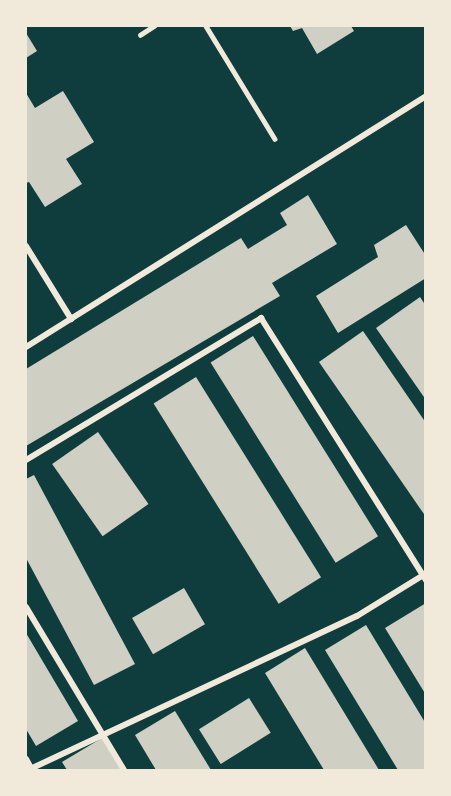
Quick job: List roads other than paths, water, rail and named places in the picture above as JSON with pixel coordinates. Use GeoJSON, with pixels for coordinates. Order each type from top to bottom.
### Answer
{"type":"FeatureCollection","features":[{"type":"Feature","properties":{"kind":"street"},"geometry":{"type":"LineString","coordinates":[[26,347],[426,96]]}},
{"type":"Feature","properties":{"kind":"street"},"geometry":{"type":"LineString","coordinates":[[26,246],[71,319]]}},
{"type":"Feature","properties":{"kind":"street"},"geometry":{"type":"LineString","coordinates":[[26,459],[261,318],[425,576],[357,616],[31,770],[26,759]]}},
{"type":"Feature","properties":{"kind":"street"},"geometry":{"type":"LineString","coordinates":[[26,607],[124,771]]}},
{"type":"Feature","properties":{"kind":"lane"},"geometry":{"type":"LineString","coordinates":[[140,35],[154,26]]}},
{"type":"Feature","properties":{"kind":"lane"},"geometry":{"type":"LineString","coordinates":[[206,26],[275,139]]}}]}
